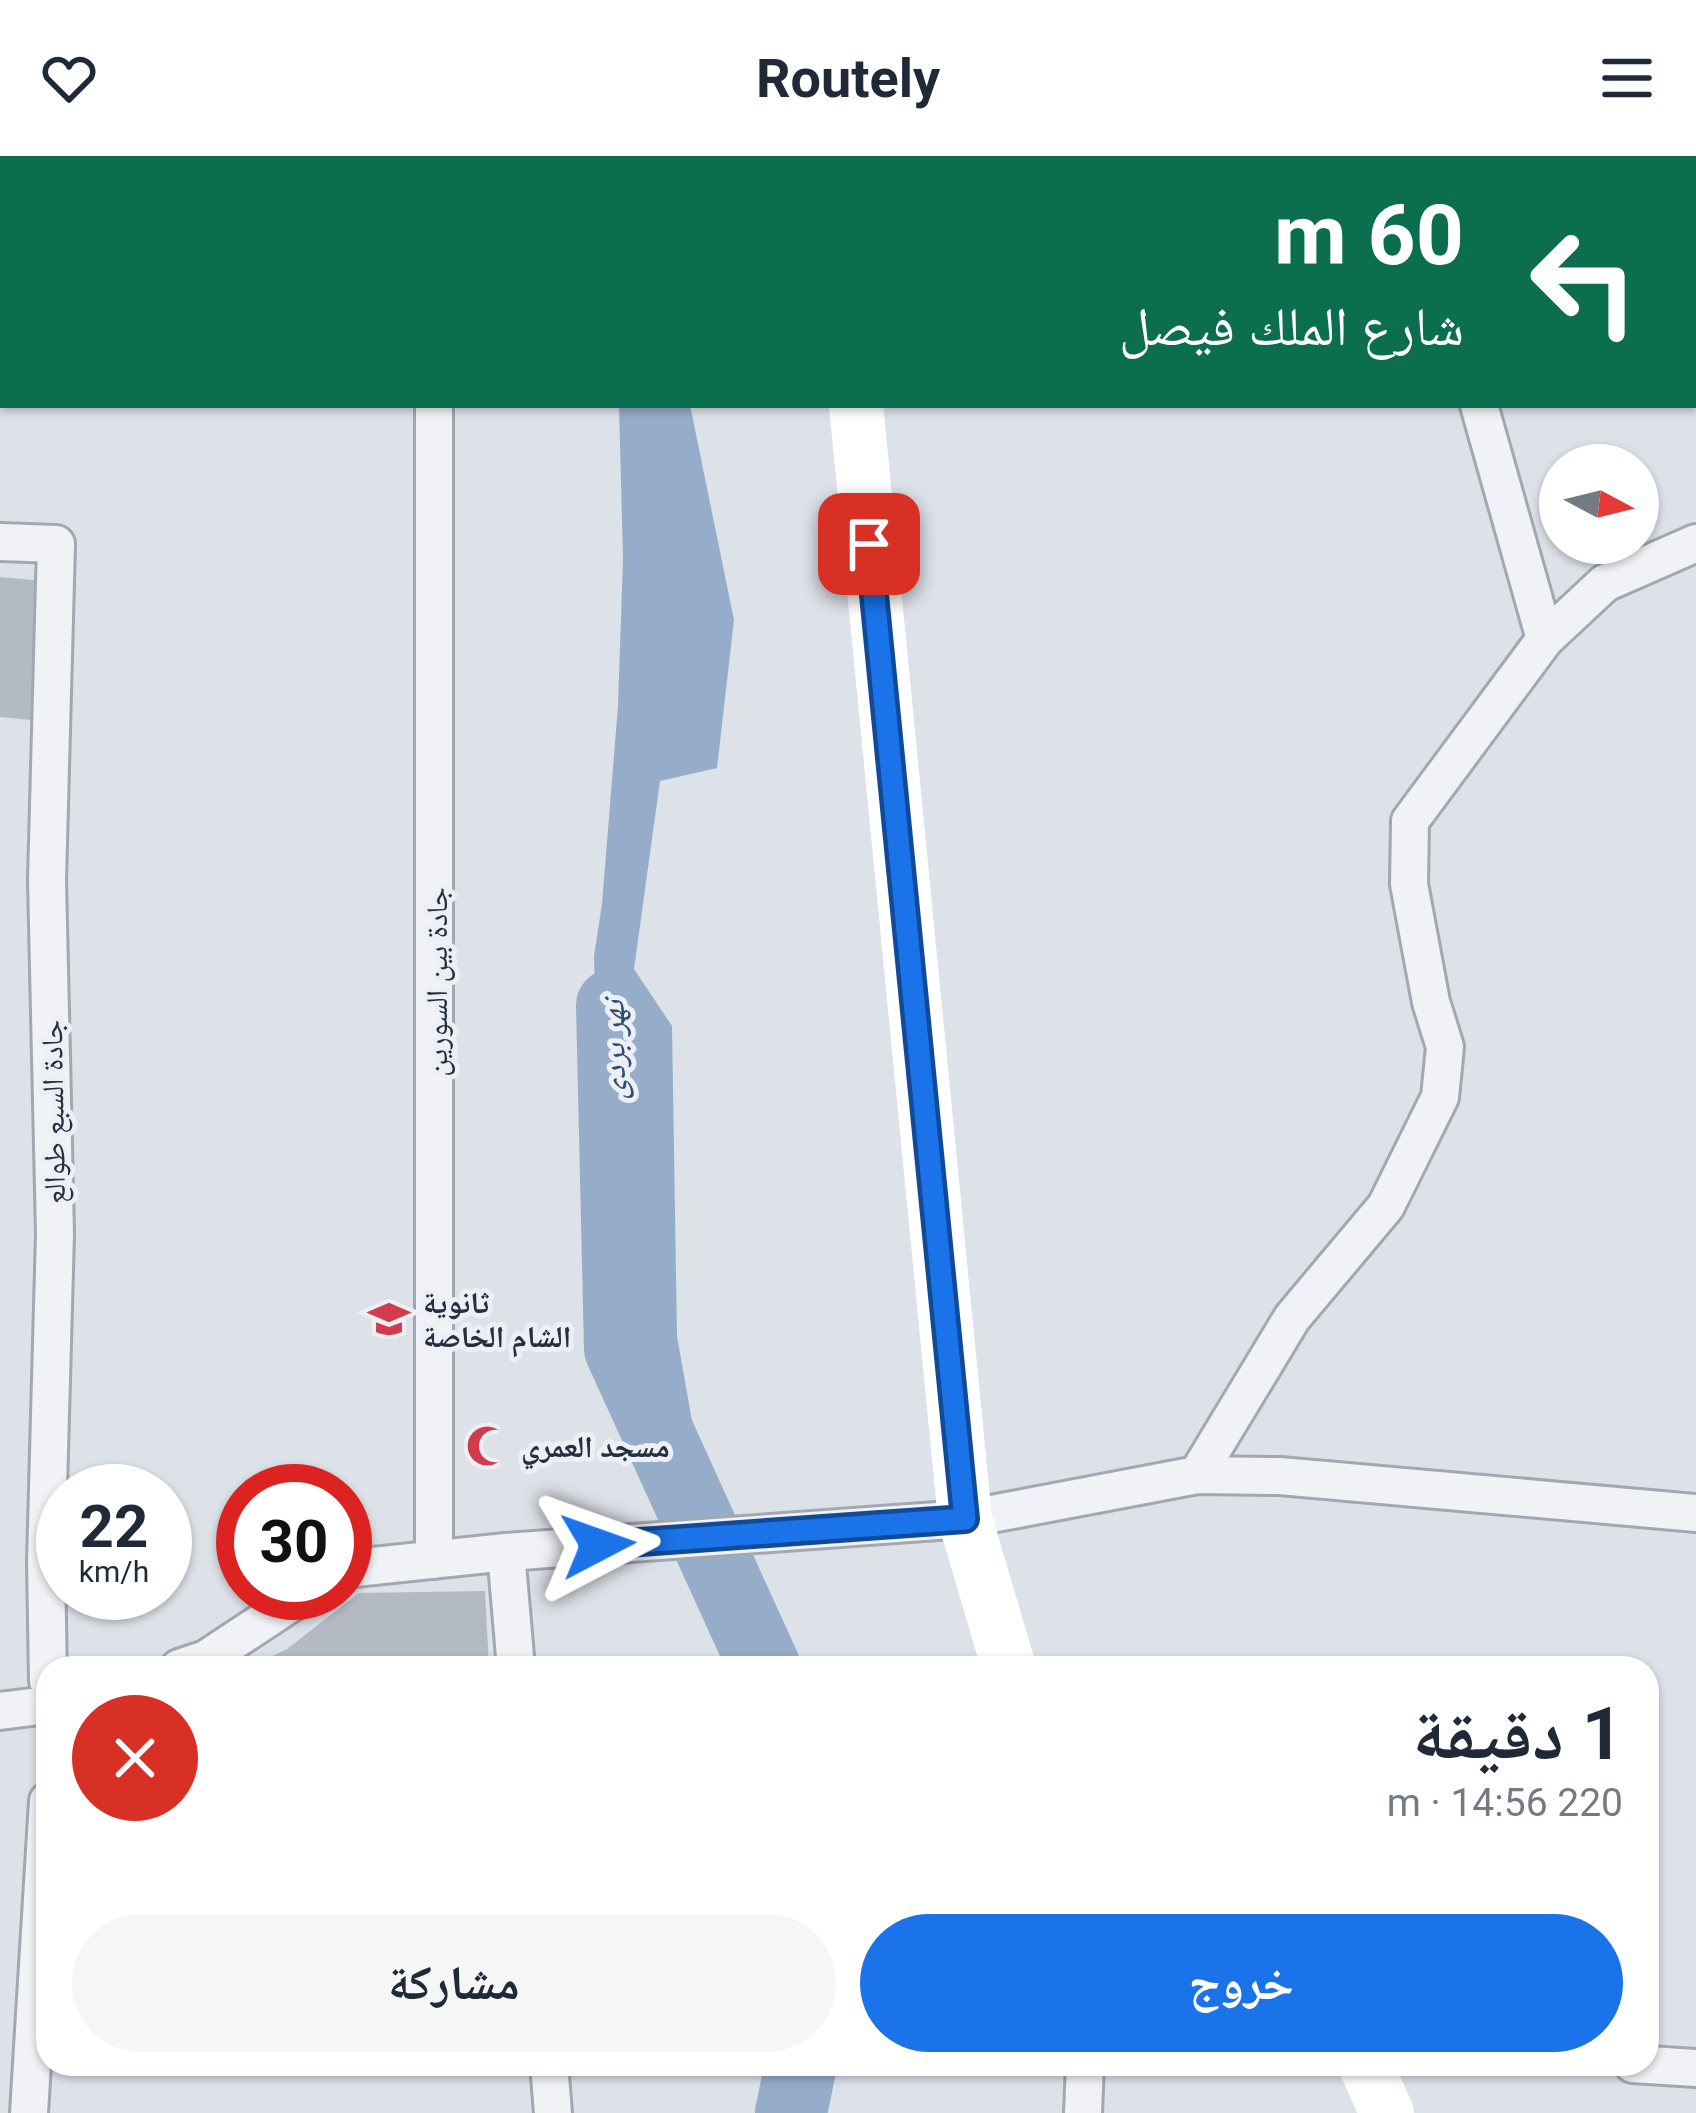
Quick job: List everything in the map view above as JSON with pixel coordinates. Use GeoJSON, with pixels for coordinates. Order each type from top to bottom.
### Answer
{"type":"FeatureCollection","features":[{"type":"Feature","properties":{"kind":"street","name":"جادة بين السورين"},"geometry":{"type":"LineString","coordinates":[[434,408],[434,1560]]}},
{"type":"Feature","properties":{"kind":"street"},"geometry":{"type":"LineString","coordinates":[[856,408],[965,1519],[1005,1656]]}},
{"type":"Feature","properties":{"kind":"street"},"geometry":{"type":"LineString","coordinates":[[1480,408],[1545,639]]}},
{"type":"Feature","properties":{"kind":"street","name":"جادة السبع طوالع"},"geometry":{"type":"LineString","coordinates":[[0,542],[56,544],[47,880],[55,1234],[48,1656]]}},
{"type":"Feature","properties":{"kind":"street"},"geometry":{"type":"LineString","coordinates":[[1198,1475],[1292,1318],[1386,1206],[1440,1097],[1445,1048],[1408,884],[1410,821],[1545,639],[1605,583],[1696,543]]}},
{"type":"Feature","properties":{"kind":"street"},"geometry":{"type":"LineString","coordinates":[[372,1566],[965,1519],[1198,1475],[1280,1477],[1696,1513]]}},
{"type":"Feature","properties":{"kind":"street"},"geometry":{"type":"LineString","coordinates":[[506,1552],[515,1656]]}},
{"type":"Feature","properties":{"kind":"street"},"geometry":{"type":"LineString","coordinates":[[211,1656],[265,1620]]}},
{"type":"Feature","properties":{"kind":"street"},"geometry":{"type":"LineString","coordinates":[[0,1711],[36,1707]]}},
{"type":"Feature","properties":{"kind":"street"},"geometry":{"type":"LineString","coordinates":[[29,2113],[36,1998]]}},
{"type":"Feature","properties":{"kind":"street"},"geometry":{"type":"LineString","coordinates":[[1659,2066],[1696,2068]]}},
{"type":"Feature","properties":{"kind":"street"},"geometry":{"type":"LineString","coordinates":[[550,2076],[553,2113]]}},
{"type":"Feature","properties":{"kind":"street"},"geometry":{"type":"LineString","coordinates":[[1083,2113],[1085,2076]]}},
{"type":"Feature","properties":{"kind":"street"},"geometry":{"type":"LineString","coordinates":[[1370,2076],[1387,2113]]}},
{"type":"Feature","properties":{"kind":"water"},"geometry":{"type":"Polygon","coordinates":[[[619,408],[691,408],[734,620],[717,768],[660,781],[634,969],[672,1026],[677,1336],[692,1421],[666,1451],[620,1349],[614,1100],[597,1061],[594,956],[618,706],[623,559],[619,408]]]}},
{"type":"Feature","properties":{"kind":"building"},"geometry":{"type":"Polygon","coordinates":[[[0,577],[44,581],[31,720],[0,717],[0,577]]]}},
{"type":"Feature","properties":{"kind":"building"},"geometry":{"type":"Polygon","coordinates":[[[485,1591],[488,1656],[272,1656],[324,1620],[372,1620],[372,1593],[485,1591]]]}},
{"type":"Feature","properties":{"kind":"waterway","name":"نهر بردى"},"geometry":{"type":"LineString","coordinates":[[612,1005],[620,1349],[760,1656]]}},
{"type":"Feature","properties":{"kind":"waterway","name":"نهر بردى"},"geometry":{"type":"LineString","coordinates":[[791,2113],[799,2076]]}},
{"type":"Feature","properties":{"kind":"place","name":"ثانوية الشام الخاصة"},"geometry":{"type":"Point","coordinates":[389,1319]}},
{"type":"Feature","properties":{"kind":"place","name":"مسجد العمري"},"geometry":{"type":"Point","coordinates":[487,1446]}},
{"type":"Feature","properties":{"kind":"route"},"geometry":{"type":"LineString","coordinates":[[598,1545],[965,1519],[869,544]]}}]}
